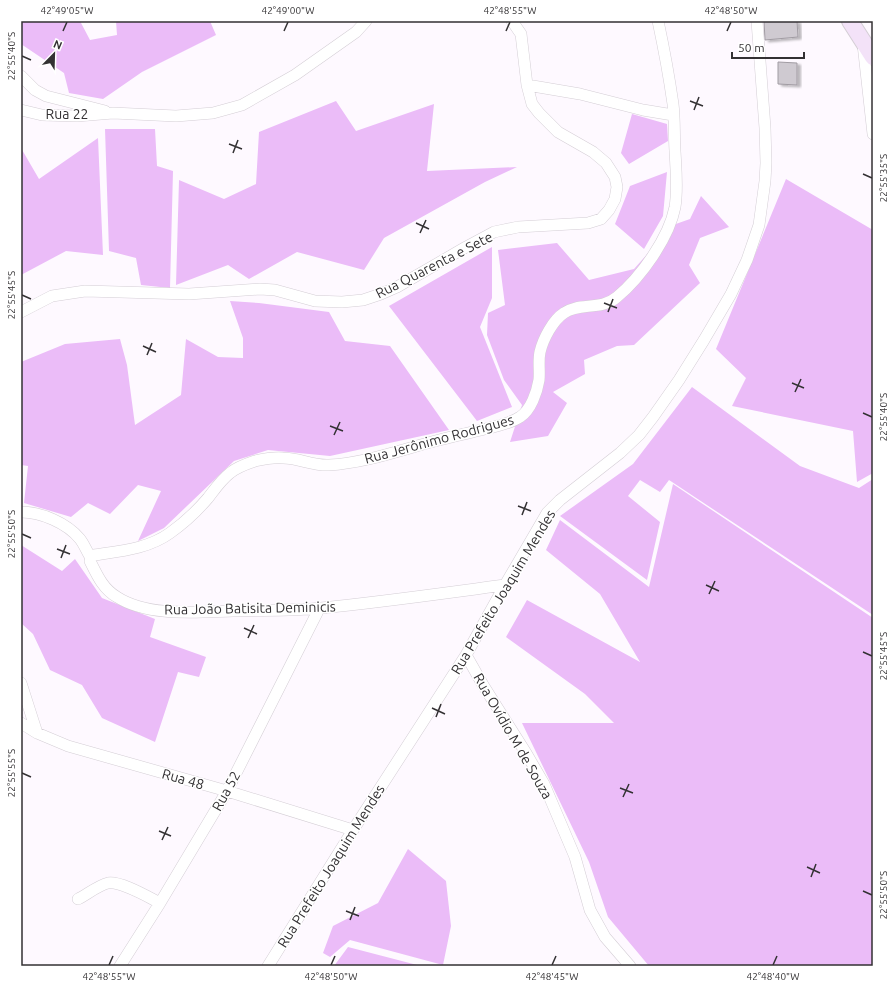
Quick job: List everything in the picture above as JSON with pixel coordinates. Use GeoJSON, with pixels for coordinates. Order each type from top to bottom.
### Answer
{"type":"FeatureCollection","features":[{"type":"Feature","properties":{"kind":"main road"},"geometry":{"type":"LineString","coordinates":[[850,21],[873,57]]}},
{"type":"Feature","properties":{"kind":"street"},"geometry":{"type":"LineString","coordinates":[[21,76],[35,90],[46,96],[113,113],[176,116],[213,113],[242,105],[295,75],[356,32],[366,21]]}},
{"type":"Feature","properties":{"kind":"street","name":"Rua Quarenta e Sete"},"geometry":{"type":"LineString","coordinates":[[21,312],[52,296],[85,291],[189,294],[260,289],[275,290],[315,301],[342,302],[362,300],[397,287],[494,232],[518,227],[588,223],[601,219],[609,210],[615,199],[617,187],[615,177],[606,163],[593,152],[558,132],[532,104],[527,85],[521,34],[512,21]]}},
{"type":"Feature","properties":{"kind":"street","name":"Rua Jerônimo Rodrigues"},"geometry":{"type":"LineString","coordinates":[[91,558],[94,555],[139,547],[155,542],[169,534],[194,513],[219,483],[230,473],[243,465],[269,459],[285,458],[327,466],[358,462],[414,446],[502,425],[521,417],[530,407],[536,393],[539,381],[540,354],[550,329],[565,312],[574,308],[599,306],[615,299],[633,282],[659,248],[670,224],[675,209],[677,186],[673,115],[658,21]]}},
{"type":"Feature","properties":{"kind":"street","name":"Rua Prefeito Joaquim Mendes"},"geometry":{"type":"LineString","coordinates":[[268,966],[353,830],[466,655],[547,513],[576,486],[620,453],[639,435],[653,417],[704,340],[731,294],[747,260],[759,225],[765,181],[766,163],[757,21]]}},
{"type":"Feature","properties":{"kind":"street"},"geometry":{"type":"LineString","coordinates":[[863,42],[873,134]]}},
{"type":"Feature","properties":{"kind":"street"},"geometry":{"type":"LineString","coordinates":[[527,85],[580,94],[643,110],[673,115]]}},
{"type":"Feature","properties":{"kind":"street","name":"Rua 22"},"geometry":{"type":"LineString","coordinates":[[21,110],[42,115],[77,116],[113,113]]}},
{"type":"Feature","properties":{"kind":"street","name":"Rua João Batisita Deminicis"},"geometry":{"type":"LineString","coordinates":[[21,512],[30,512],[60,522],[80,538],[91,558],[90,561],[100,581],[107,589],[117,597],[142,608],[193,612],[319,608],[505,585]]}},
{"type":"Feature","properties":{"kind":"street","name":"Rua 52"},"geometry":{"type":"LineString","coordinates":[[120,966],[160,903],[227,791],[319,608]]}},
{"type":"Feature","properties":{"kind":"street","name":"Rua Ovídio M de Souza"},"geometry":{"type":"LineString","coordinates":[[466,655],[482,685],[544,784],[575,857],[590,910],[605,936],[630,966]]}},
{"type":"Feature","properties":{"kind":"street"},"geometry":{"type":"LineString","coordinates":[[21,683],[23,696],[38,733]]}},
{"type":"Feature","properties":{"kind":"street","name":"Rua 48"},"geometry":{"type":"LineString","coordinates":[[22,727],[68,746],[227,791],[353,830]]}},
{"type":"Feature","properties":{"kind":"street"},"geometry":{"type":"LineString","coordinates":[[78,899],[107,884],[112,883],[121,885],[160,903]]}},
{"type":"Feature","properties":{"kind":"shaded area"},"geometry":{"type":"Polygon","coordinates":[[[21,21],[80,21],[90,40],[117,35],[116,21],[210,21],[216,35],[142,72],[103,99],[69,93],[64,73],[21,44],[21,21]]]}},
{"type":"Feature","properties":{"kind":"shaded area"},"geometry":{"type":"Polygon","coordinates":[[[336,101],[356,131],[434,104],[427,171],[517,167],[485,182],[384,238],[364,270],[297,252],[249,279],[228,265],[176,285],[179,180],[224,199],[256,184],[259,132],[336,101]]]}},
{"type":"Feature","properties":{"kind":"shaded area"},"geometry":{"type":"Polygon","coordinates":[[[632,114],[667,124],[668,141],[629,164],[621,153],[632,114]]]}},
{"type":"Feature","properties":{"kind":"shaded area"},"geometry":{"type":"Polygon","coordinates":[[[105,129],[155,129],[157,166],[173,171],[170,288],[141,285],[136,258],[109,251],[105,129]]]}},
{"type":"Feature","properties":{"kind":"shaded area"},"geometry":{"type":"Polygon","coordinates":[[[98,138],[103,255],[66,251],[21,275],[21,148],[39,179],[98,138]]]}},
{"type":"Feature","properties":{"kind":"shaded area"},"geometry":{"type":"Polygon","coordinates":[[[667,172],[663,216],[644,249],[615,224],[630,186],[667,172]]]}},
{"type":"Feature","properties":{"kind":"shaded area"},"geometry":{"type":"Polygon","coordinates":[[[786,179],[873,230],[873,473],[857,482],[853,431],[732,406],[746,378],[716,349],[786,179]]]}},
{"type":"Feature","properties":{"kind":"shaded area"},"geometry":{"type":"Polygon","coordinates":[[[701,196],[729,227],[700,238],[689,265],[700,283],[634,345],[617,346],[584,360],[585,374],[553,392],[567,403],[548,436],[510,442],[522,405],[504,380],[487,335],[488,313],[505,305],[498,250],[557,243],[589,280],[634,269],[673,225],[690,219],[701,196]]]}},
{"type":"Feature","properties":{"kind":"shaded area"},"geometry":{"type":"Polygon","coordinates":[[[492,247],[492,298],[480,327],[512,407],[477,421],[389,306],[492,247]]]}},
{"type":"Feature","properties":{"kind":"shaded area"},"geometry":{"type":"Polygon","coordinates":[[[230,301],[259,303],[329,312],[345,341],[390,346],[449,430],[330,456],[268,450],[234,461],[164,528],[138,541],[161,491],[138,485],[110,514],[88,503],[71,517],[24,503],[28,466],[21,465],[21,362],[65,344],[120,339],[127,365],[135,425],[181,395],[186,339],[218,357],[243,358],[243,338],[230,301]]]}},
{"type":"Feature","properties":{"kind":"shaded area"},"geometry":{"type":"Polygon","coordinates":[[[692,387],[800,466],[859,488],[873,479],[873,615],[669,480],[660,492],[640,480],[628,496],[660,522],[647,580],[560,516],[633,464],[692,387]]]}},
{"type":"Feature","properties":{"kind":"shaded area"},"geometry":{"type":"Polygon","coordinates":[[[673,484],[873,618],[873,966],[649,966],[608,917],[589,862],[522,723],[614,723],[585,694],[506,637],[527,600],[640,662],[600,594],[546,550],[560,520],[649,587],[673,484]]]}},
{"type":"Feature","properties":{"kind":"shaded area"},"geometry":{"type":"Polygon","coordinates":[[[21,545],[62,571],[75,559],[102,598],[155,619],[150,637],[206,657],[199,677],[178,672],[155,742],[102,718],[82,685],[50,670],[33,634],[21,623],[21,545]]]}},
{"type":"Feature","properties":{"kind":"shaded area"},"geometry":{"type":"Polygon","coordinates":[[[408,849],[446,881],[451,926],[443,965],[350,940],[330,957],[323,953],[333,926],[378,903],[408,849]]]}},
{"type":"Feature","properties":{"kind":"shaded area"},"geometry":{"type":"Polygon","coordinates":[[[348,947],[421,966],[334,966],[348,947]]]}},
{"type":"Feature","properties":{"kind":"building"},"geometry":{"type":"Polygon","coordinates":[[[764,21],[797,21],[798,37],[765,40],[764,21]]]}},
{"type":"Feature","properties":{"kind":"building"},"geometry":{"type":"Polygon","coordinates":[[[778,62],[797,63],[797,85],[778,84],[778,62]]]}}]}
